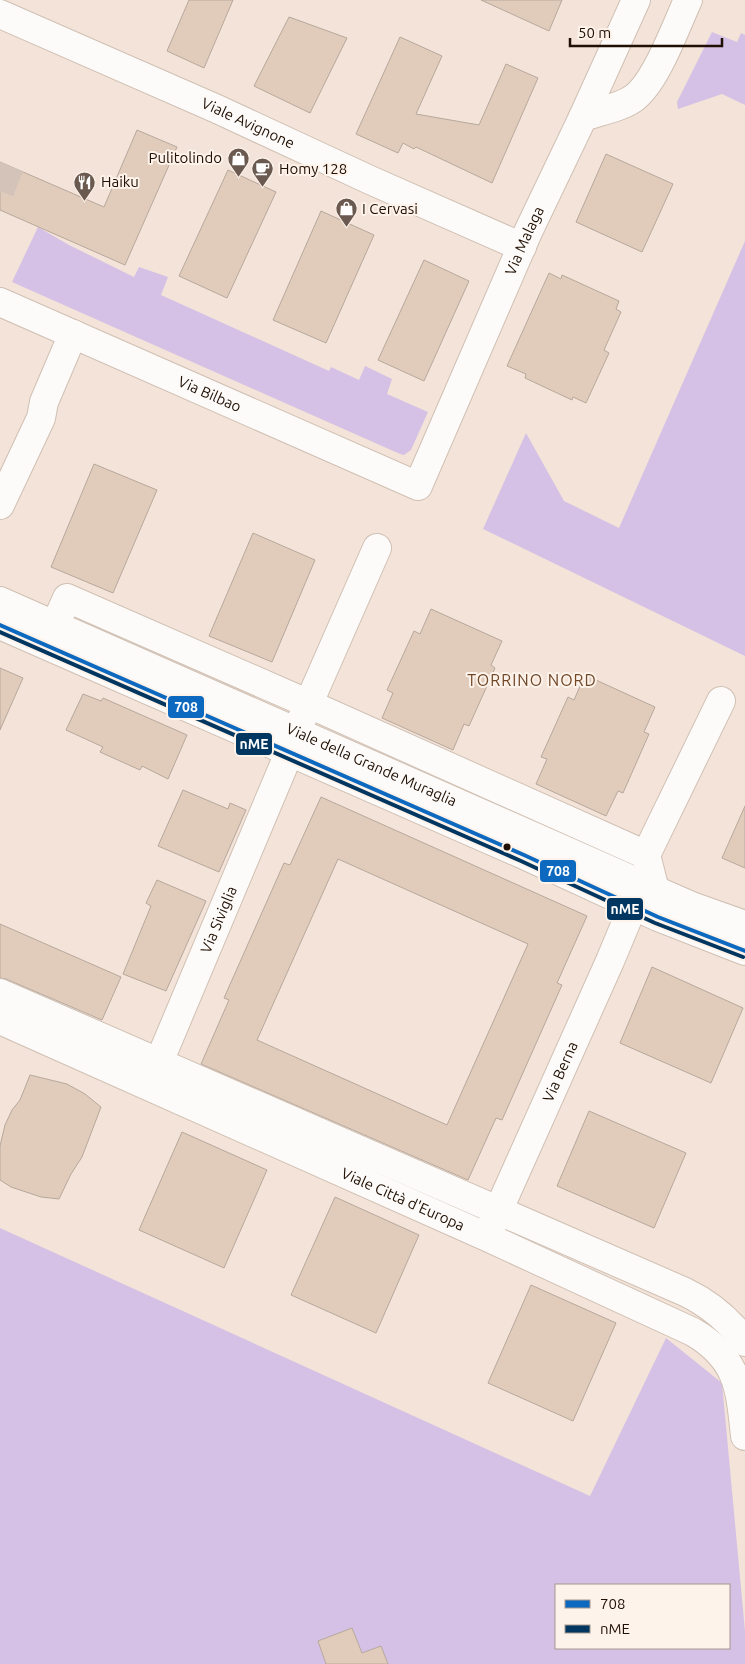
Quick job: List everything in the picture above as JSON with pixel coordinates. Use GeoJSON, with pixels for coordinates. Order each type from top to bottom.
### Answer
{"type":"FeatureCollection","features":[{"type":"Feature","properties":{"kind":"street","name":"Via Malaga"},"geometry":{"type":"LineString","coordinates":[[418,486],[522,247],[584,117],[636,0]]}},
{"type":"Feature","properties":{"kind":"street"},"geometry":{"type":"LineString","coordinates":[[584,117],[624,103],[635,97],[645,88],[655,72],[688,0]]}},
{"type":"Feature","properties":{"kind":"street","name":"Viale Avignone"},"geometry":{"type":"LineString","coordinates":[[12,6],[217,109],[370,180],[522,247]]}},
{"type":"Feature","properties":{"kind":"street","name":"Via Bilbao"},"geometry":{"type":"LineString","coordinates":[[0,302],[418,486]]}},
{"type":"Feature","properties":{"kind":"street"},"geometry":{"type":"LineString","coordinates":[[0,505],[41,418],[44,402],[73,334]]}},
{"type":"Feature","properties":{"kind":"street","name":"Via Siviglia"},"geometry":{"type":"LineString","coordinates":[[153,1075],[309,704],[377,548]]}},
{"type":"Feature","properties":{"kind":"street"},"geometry":{"type":"LineString","coordinates":[[56,626],[66,598],[309,704],[646,855]]}},
{"type":"Feature","properties":{"kind":"street","name":"Viale della Grande Muraglia"},"geometry":{"type":"LineString","coordinates":[[0,601],[56,626],[524,855],[673,924],[745,950]]}},
{"type":"Feature","properties":{"kind":"street","name":"Viale della Grande Muraglia"},"geometry":{"type":"LineString","coordinates":[[0,625],[293,742],[694,907],[745,925]]}},
{"type":"Feature","properties":{"kind":"street"},"geometry":{"type":"LineString","coordinates":[[656,890],[646,855],[722,701]]}},
{"type":"Feature","properties":{"kind":"street","name":"Via Berna"},"geometry":{"type":"LineString","coordinates":[[487,1237],[633,906]]}},
{"type":"Feature","properties":{"kind":"street","name":"Viale Città d'Europa"},"geometry":{"type":"LineString","coordinates":[[0,993],[153,1075],[487,1237],[701,1337],[722,1356],[736,1379],[741,1396],[745,1436]]}},
{"type":"Feature","properties":{"kind":"street","name":"Viale Città d'Europa"},"geometry":{"type":"LineString","coordinates":[[0,1020],[153,1075],[498,1210],[696,1298],[721,1315],[745,1342]]}},
{"type":"Feature","properties":{"kind":"shaded area"},"geometry":{"type":"Polygon","coordinates":[[[712,32],[737,42],[741,33],[745,35],[745,105],[722,94],[678,109],[677,102],[712,32]]]}},
{"type":"Feature","properties":{"kind":"shaded area"},"geometry":{"type":"Polygon","coordinates":[[[38,227],[69,245],[134,277],[139,267],[168,277],[161,295],[329,371],[331,367],[359,380],[365,366],[392,379],[387,394],[428,412],[411,450],[404,455],[400,454],[12,282],[38,227]]]}},
{"type":"Feature","properties":{"kind":"shaded area"},"geometry":{"type":"Polygon","coordinates":[[[745,241],[745,656],[483,529],[526,433],[564,501],[619,528],[745,241]]]}},
{"type":"Feature","properties":{"kind":"shaded area"},"geometry":{"type":"Polygon","coordinates":[[[0,1228],[590,1496],[666,1338],[722,1383],[745,1631],[745,1664],[0,1664],[0,1228]]]}},
{"type":"Feature","properties":{"kind":"building"},"geometry":{"type":"Polygon","coordinates":[[[189,0],[233,0],[204,68],[167,51],[189,0]]]}},
{"type":"Feature","properties":{"kind":"building"},"geometry":{"type":"Polygon","coordinates":[[[481,0],[562,0],[549,31],[481,0]]]}},
{"type":"Feature","properties":{"kind":"building"},"geometry":{"type":"Polygon","coordinates":[[[289,17],[347,38],[310,113],[254,86],[289,17]]]}},
{"type":"Feature","properties":{"kind":"building"},"geometry":{"type":"Polygon","coordinates":[[[400,37],[442,56],[416,114],[479,125],[506,64],[538,78],[492,183],[416,147],[414,149],[403,143],[398,153],[356,134],[400,37]]]}},
{"type":"Feature","properties":{"kind":"building"},"geometry":{"type":"Polygon","coordinates":[[[137,130],[177,147],[125,265],[0,210],[0,162],[104,207],[137,130]]]}},
{"type":"Feature","properties":{"kind":"building"},"geometry":{"type":"Polygon","coordinates":[[[606,154],[673,184],[642,252],[576,222],[606,154]]]}},
{"type":"Feature","properties":{"kind":"building"},"geometry":{"type":"Polygon","coordinates":[[[228,170],[276,192],[227,298],[179,276],[228,170]]]}},
{"type":"Feature","properties":{"kind":"building"},"geometry":{"type":"Polygon","coordinates":[[[321,211],[374,235],[326,343],[273,320],[321,211]]]}},
{"type":"Feature","properties":{"kind":"building"},"geometry":{"type":"Polygon","coordinates":[[[424,260],[469,281],[424,381],[378,360],[424,260]]]}},
{"type":"Feature","properties":{"kind":"building"},"geometry":{"type":"Polygon","coordinates":[[[549,273],[561,279],[562,275],[619,301],[616,309],[621,312],[604,350],[609,353],[586,403],[573,397],[572,400],[525,378],[526,374],[507,366],[549,273]]]}},
{"type":"Feature","properties":{"kind":"building"},"geometry":{"type":"Polygon","coordinates":[[[94,464],[157,490],[113,593],[51,567],[94,464]]]}},
{"type":"Feature","properties":{"kind":"building"},"geometry":{"type":"Polygon","coordinates":[[[253,533],[315,560],[272,662],[209,636],[253,533]]]}},
{"type":"Feature","properties":{"kind":"building"},"geometry":{"type":"Polygon","coordinates":[[[431,609],[502,641],[491,665],[495,668],[469,726],[464,724],[453,750],[382,718],[393,693],[387,690],[414,631],[420,634],[431,609]]]}},
{"type":"Feature","properties":{"kind":"building"},"geometry":{"type":"Polygon","coordinates":[[[0,668],[23,678],[0,730],[0,668]]]}},
{"type":"Feature","properties":{"kind":"building"},"geometry":{"type":"Polygon","coordinates":[[[585,675],[655,707],[644,732],[649,734],[623,793],[618,791],[606,816],[536,784],[547,759],[541,757],[568,697],[574,700],[585,675]]]}},
{"type":"Feature","properties":{"kind":"building"},"geometry":{"type":"Polygon","coordinates":[[[83,694],[101,701],[103,698],[187,735],[168,779],[142,766],[140,770],[100,752],[103,747],[66,730],[83,694]]]}},
{"type":"Feature","properties":{"kind":"building"},"geometry":{"type":"Polygon","coordinates":[[[183,790],[228,809],[230,803],[246,810],[219,872],[158,846],[183,790]]]}},
{"type":"Feature","properties":{"kind":"building"},"geometry":{"type":"Polygon","coordinates":[[[321,797],[587,916],[557,983],[562,985],[502,1120],[496,1118],[468,1180],[201,1064],[229,1000],[224,998],[284,863],[290,865],[321,797]],[[338,859],[257,1040],[447,1125],[528,944],[338,859]]]}},
{"type":"Feature","properties":{"kind":"building"},"geometry":{"type":"Polygon","coordinates":[[[745,806],[745,868],[722,858],[745,806]]]}},
{"type":"Feature","properties":{"kind":"building"},"geometry":{"type":"Polygon","coordinates":[[[157,880],[206,901],[166,991],[123,974],[151,906],[146,903],[157,880]]]}},
{"type":"Feature","properties":{"kind":"building"},"geometry":{"type":"Polygon","coordinates":[[[0,924],[121,977],[102,1020],[0,978],[0,924]]]}},
{"type":"Feature","properties":{"kind":"building"},"geometry":{"type":"Polygon","coordinates":[[[652,967],[743,1008],[711,1083],[620,1043],[652,967]]]}},
{"type":"Feature","properties":{"kind":"building"},"geometry":{"type":"Polygon","coordinates":[[[30,1075],[67,1084],[85,1094],[101,1107],[82,1157],[59,1199],[41,1197],[11,1187],[0,1180],[0,1146],[5,1125],[12,1110],[20,1100],[30,1075]]]}},
{"type":"Feature","properties":{"kind":"building"},"geometry":{"type":"Polygon","coordinates":[[[589,1111],[686,1153],[654,1228],[557,1186],[589,1111]]]}},
{"type":"Feature","properties":{"kind":"building"},"geometry":{"type":"Polygon","coordinates":[[[182,1132],[267,1170],[224,1268],[139,1230],[182,1132]]]}},
{"type":"Feature","properties":{"kind":"building"},"geometry":{"type":"Polygon","coordinates":[[[335,1197],[419,1235],[376,1333],[291,1295],[335,1197]]]}},
{"type":"Feature","properties":{"kind":"building"},"geometry":{"type":"Polygon","coordinates":[[[531,1285],[616,1323],[573,1421],[488,1383],[531,1285]]]}},
{"type":"Feature","properties":{"kind":"building"},"geometry":{"type":"Polygon","coordinates":[[[352,1628],[362,1653],[381,1646],[388,1664],[326,1664],[318,1641],[352,1628]]]}},
{"type":"Feature","properties":{"kind":"tunnel"},"geometry":{"type":"LineString","coordinates":[[0,191],[10,166]]}},
{"type":"Feature","properties":{"kind":"transit line","name":"708"},"geometry":{"type":"LineString","coordinates":[[0,625],[524,855],[658,917],[745,951]]}},
{"type":"Feature","properties":{"kind":"transit line","name":"nME"},"geometry":{"type":"LineString","coordinates":[[0,632],[521,861],[655,923],[743,957]]}},
{"type":"Feature","properties":{"kind":"place","name":"Pulitolindo"},"geometry":{"type":"Point","coordinates":[238,177]}},
{"type":"Feature","properties":{"kind":"place","name":"Homy 128"},"geometry":{"type":"Point","coordinates":[263,188]}},
{"type":"Feature","properties":{"kind":"place","name":"Haiku"},"geometry":{"type":"Point","coordinates":[85,201]}},
{"type":"Feature","properties":{"kind":"place","name":"I Cervasi"},"geometry":{"type":"Point","coordinates":[346,228]}},
{"type":"Feature","properties":{"kind":"district","name":"TORRINO NORD"},"geometry":{"type":"Point","coordinates":[532,680]}}]}
